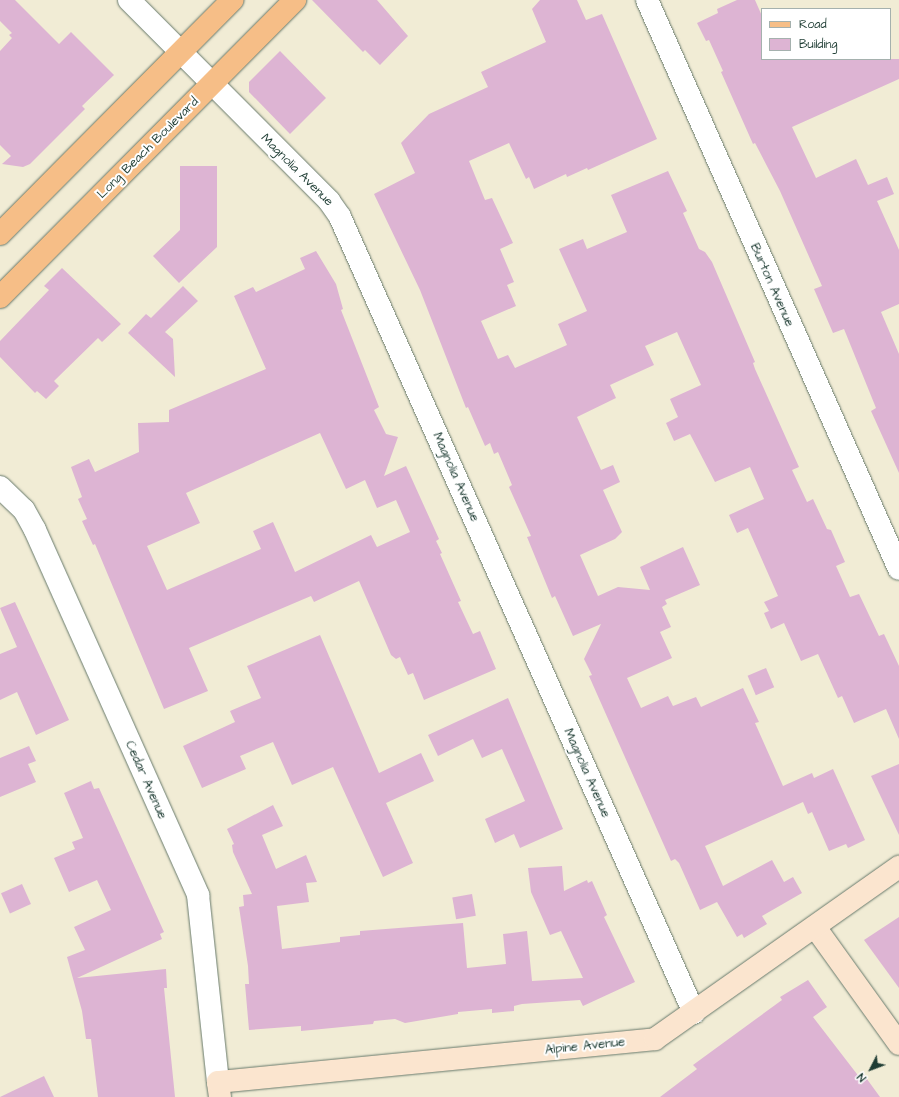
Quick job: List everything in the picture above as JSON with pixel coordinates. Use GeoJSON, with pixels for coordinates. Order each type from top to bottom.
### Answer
{"type":"FeatureCollection","features":[{"type":"Feature","properties":{"kind":"main road"},"geometry":{"type":"LineString","coordinates":[[0,234],[232,0]]}},
{"type":"Feature","properties":{"kind":"main road","name":"Long Beach Boulevard"},"geometry":{"type":"LineString","coordinates":[[0,297],[295,0]]}},
{"type":"Feature","properties":{"kind":"street","name":"Magnolia Avenue"},"geometry":{"type":"LineString","coordinates":[[129,0],[329,201],[340,217],[694,1013]]}},
{"type":"Feature","properties":{"kind":"street","name":"Burton Avenue"},"geometry":{"type":"LineString","coordinates":[[647,0],[899,569]]}},
{"type":"Feature","properties":{"kind":"street","name":"Cedar Avenue"},"geometry":{"type":"LineString","coordinates":[[0,487],[24,510],[35,530],[198,895],[219,1089]]}},
{"type":"Feature","properties":{"kind":"street","name":"Alpine Avenue"},"geometry":{"type":"LineString","coordinates":[[219,1089],[655,1039],[694,1013],[899,867]]}},
{"type":"Feature","properties":{"kind":"street"},"geometry":{"type":"LineString","coordinates":[[815,927],[899,1044]]}},
{"type":"Feature","properties":{"kind":"building"},"geometry":{"type":"Polygon","coordinates":[[[0,0],[15,0],[59,44],[71,32],[114,75],[82,106],[85,109],[30,164],[23,167],[2,164],[11,156],[0,145],[0,51],[12,38],[9,35],[12,33],[0,21],[0,0]]]}},
{"type":"Feature","properties":{"kind":"building"},"geometry":{"type":"Polygon","coordinates":[[[312,0],[377,0],[408,36],[380,65],[365,50],[363,52],[312,0]]]}},
{"type":"Feature","properties":{"kind":"building"},"geometry":{"type":"Polygon","coordinates":[[[540,0],[577,0],[586,20],[602,14],[657,139],[588,170],[587,168],[567,177],[566,174],[534,189],[529,177],[526,179],[509,143],[469,161],[485,200],[492,198],[513,243],[500,249],[514,282],[507,285],[516,306],[481,321],[498,359],[508,355],[515,368],[567,345],[558,324],[587,311],[559,249],[583,239],[587,249],[627,232],[611,195],[668,171],[687,211],[683,213],[699,249],[705,252],[712,262],[755,362],[753,363],[755,369],[799,467],[792,470],[807,502],[813,499],[827,529],[831,530],[845,562],[836,566],[850,597],[859,594],[879,636],[884,634],[899,666],[899,739],[886,709],[854,723],[842,696],[838,698],[818,654],[801,661],[784,623],[771,629],[764,613],[769,611],[764,602],[778,596],[748,528],[737,533],[729,515],[764,499],[750,467],[715,482],[690,434],[674,441],[666,423],[678,417],[670,399],[701,385],[677,332],[645,346],[654,365],[610,385],[616,398],[577,417],[601,470],[613,465],[620,482],[603,490],[622,532],[615,539],[580,555],[598,596],[618,587],[650,590],[640,567],[683,547],[700,585],[665,600],[667,604],[662,607],[671,627],[660,632],[672,658],[627,678],[641,708],[668,696],[673,706],[696,697],[701,707],[743,688],[759,722],[755,723],[783,786],[812,773],[814,778],[833,769],[865,840],[848,848],[846,844],[829,851],[812,812],[808,814],[803,802],[705,846],[723,886],[772,860],[784,882],[793,877],[802,893],[762,916],[767,924],[744,938],[742,934],[737,937],[717,902],[700,910],[679,863],[675,859],[671,861],[589,676],[592,675],[584,659],[601,624],[573,636],[555,596],[552,598],[527,537],[531,536],[509,487],[512,485],[498,452],[494,454],[490,443],[485,446],[468,407],[466,408],[420,290],[374,194],[415,173],[401,143],[429,114],[488,87],[481,72],[546,42],[532,9],[540,0]]]}},
{"type":"Feature","properties":{"kind":"building"},"geometry":{"type":"Polygon","coordinates":[[[737,0],[755,0],[761,14],[761,60],[899,59],[899,79],[792,127],[816,178],[856,159],[868,185],[887,177],[894,194],[877,201],[899,250],[899,304],[881,312],[899,354],[899,473],[871,411],[876,408],[844,329],[833,333],[814,289],[822,286],[780,191],[755,143],[753,144],[721,72],[723,71],[709,40],[706,41],[697,23],[718,13],[717,9],[737,0]]]}},
{"type":"Feature","properties":{"kind":"building"},"geometry":{"type":"Polygon","coordinates":[[[280,51],[326,98],[290,134],[249,92],[249,82],[280,51]]]}},
{"type":"Feature","properties":{"kind":"building"},"geometry":{"type":"Polygon","coordinates":[[[180,166],[217,166],[217,247],[179,283],[153,256],[180,230],[180,166]]]}},
{"type":"Feature","properties":{"kind":"building"},"geometry":{"type":"Polygon","coordinates":[[[316,251],[336,284],[343,309],[341,310],[379,407],[374,410],[386,434],[398,437],[384,476],[406,466],[439,539],[436,541],[442,553],[440,554],[461,601],[458,602],[473,634],[480,631],[496,669],[424,700],[413,673],[408,675],[400,657],[396,659],[391,655],[359,581],[314,602],[311,596],[189,648],[208,691],[164,709],[95,544],[93,545],[82,521],[87,519],[78,499],[82,497],[71,467],[89,459],[95,472],[139,452],[138,423],[169,422],[169,410],[266,369],[234,296],[253,287],[256,292],[305,269],[300,258],[316,251]],[[320,433],[186,493],[200,523],[147,546],[167,590],[261,549],[253,531],[273,522],[295,572],[371,535],[377,547],[410,532],[396,500],[377,508],[365,480],[346,489],[320,433]]]}},
{"type":"Feature","properties":{"kind":"building"},"geometry":{"type":"Polygon","coordinates":[[[62,268],[121,324],[102,342],[98,338],[54,381],[59,386],[46,399],[37,391],[35,393],[0,357],[0,341],[49,290],[44,286],[62,268]]]}},
{"type":"Feature","properties":{"kind":"building"},"geometry":{"type":"Polygon","coordinates":[[[183,286],[198,301],[165,332],[173,339],[175,377],[128,333],[146,314],[151,318],[183,286]]]}},
{"type":"Feature","properties":{"kind":"building"},"geometry":{"type":"Polygon","coordinates":[[[15,602],[69,720],[36,735],[17,692],[0,700],[0,654],[17,647],[0,608],[15,602]]]}},
{"type":"Feature","properties":{"kind":"building"},"geometry":{"type":"Polygon","coordinates":[[[320,635],[379,773],[421,753],[434,781],[386,803],[413,863],[383,877],[333,767],[292,785],[273,742],[240,756],[246,769],[202,788],[183,746],[235,722],[230,711],[261,698],[247,666],[320,635]]]}},
{"type":"Feature","properties":{"kind":"building"},"geometry":{"type":"Polygon","coordinates":[[[766,668],[774,687],[756,695],[748,676],[766,668]]]}},
{"type":"Feature","properties":{"kind":"building"},"geometry":{"type":"Polygon","coordinates":[[[508,698],[563,829],[520,848],[514,834],[495,843],[485,819],[525,801],[502,749],[482,758],[473,739],[438,756],[428,735],[508,698]]]}},
{"type":"Feature","properties":{"kind":"building"},"geometry":{"type":"Polygon","coordinates":[[[29,746],[36,761],[28,764],[36,782],[0,797],[0,758],[29,746]]]}},
{"type":"Feature","properties":{"kind":"building"},"geometry":{"type":"Polygon","coordinates":[[[899,764],[899,835],[871,776],[899,764]]]}},
{"type":"Feature","properties":{"kind":"building"},"geometry":{"type":"Polygon","coordinates":[[[91,781],[94,789],[99,788],[164,932],[160,934],[162,939],[77,978],[166,969],[167,988],[164,988],[175,1097],[98,1097],[91,1039],[86,1039],[82,1011],[67,957],[85,950],[74,927],[111,910],[97,880],[69,892],[54,858],[75,849],[72,842],[83,838],[64,793],[91,781]]]}},
{"type":"Feature","properties":{"kind":"building"},"geometry":{"type":"Polygon","coordinates":[[[273,805],[283,826],[262,835],[276,869],[306,855],[317,882],[306,883],[309,902],[277,906],[282,949],[340,942],[340,937],[360,935],[360,931],[463,923],[467,968],[506,964],[503,934],[527,931],[532,981],[583,978],[561,931],[550,935],[531,892],[528,868],[562,866],[564,891],[587,880],[588,883],[592,881],[607,915],[604,917],[635,982],[583,1006],[580,1000],[522,1004],[514,1006],[514,1011],[492,1013],[492,1009],[458,1012],[458,1014],[405,1023],[395,1019],[374,1021],[373,1024],[301,1031],[301,1026],[249,1030],[245,984],[249,984],[248,966],[239,907],[244,906],[243,895],[252,894],[233,852],[232,845],[234,844],[227,829],[273,805]]]}},
{"type":"Feature","properties":{"kind":"building"},"geometry":{"type":"Polygon","coordinates":[[[22,884],[31,904],[10,913],[1,893],[22,884]]]}},
{"type":"Feature","properties":{"kind":"building"},"geometry":{"type":"Polygon","coordinates":[[[472,894],[476,916],[456,919],[452,897],[472,894]]]}},
{"type":"Feature","properties":{"kind":"building"},"geometry":{"type":"Polygon","coordinates":[[[899,917],[899,988],[864,940],[899,917]]]}},
{"type":"Feature","properties":{"kind":"building"},"geometry":{"type":"Polygon","coordinates":[[[808,980],[827,1007],[813,1017],[860,1078],[864,1075],[880,1097],[660,1097],[697,1069],[693,1065],[782,1000],[780,997],[808,980]]]}},
{"type":"Feature","properties":{"kind":"building"},"geometry":{"type":"Polygon","coordinates":[[[44,1076],[54,1097],[0,1097],[44,1076]]]}}]}
